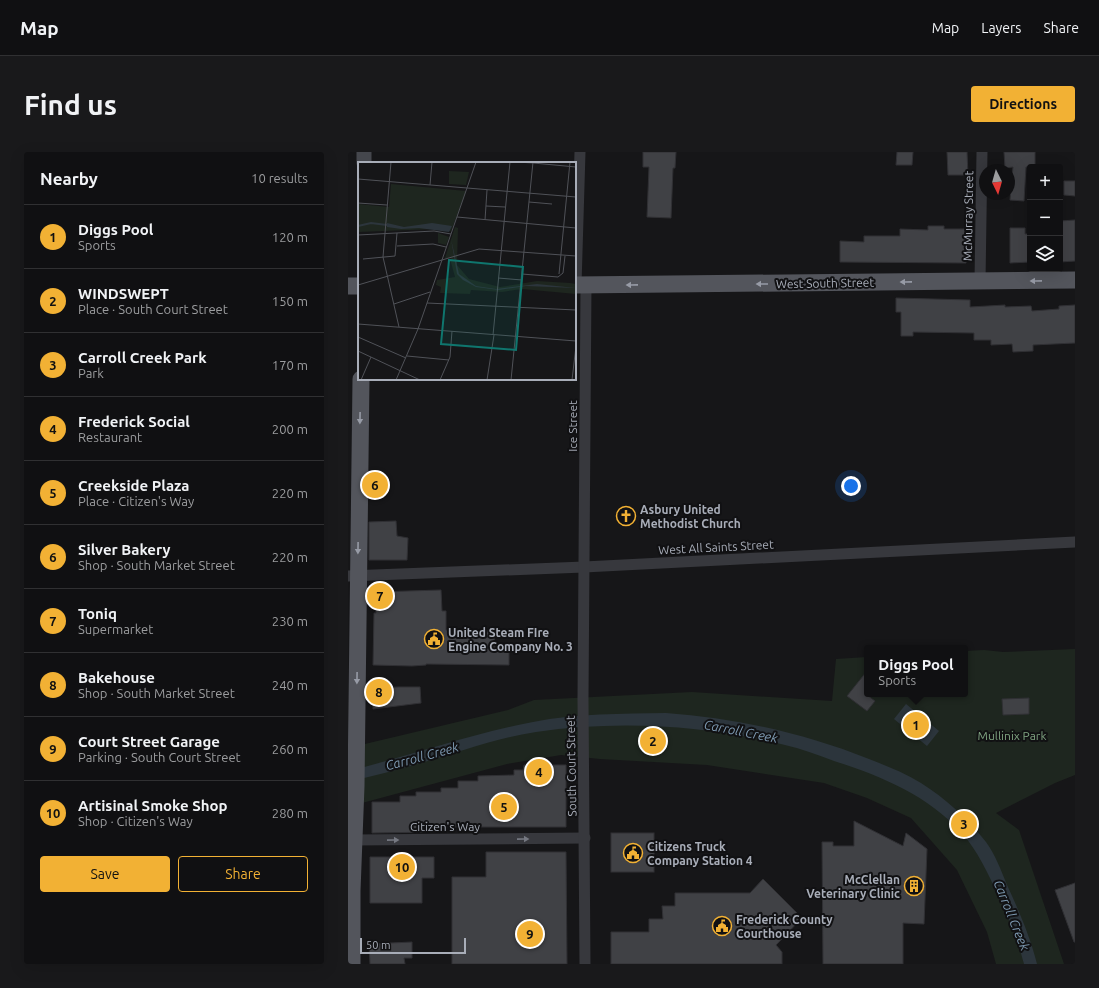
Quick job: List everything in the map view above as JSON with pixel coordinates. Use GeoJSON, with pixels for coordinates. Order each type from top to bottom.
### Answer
{"type":"FeatureCollection","features":[{"type":"Feature","properties":{"kind":"main road","name":"West South Street"},"geometry":{"type":"LineString","coordinates":[[579,285],[1075,280]]}},
{"type":"Feature","properties":{"kind":"main road"},"geometry":{"type":"LineString","coordinates":[[352,964],[350,891],[356,786],[353,576],[361,380]]}},
{"type":"Feature","properties":{"kind":"street","name":"Ice Street"},"geometry":{"type":"LineString","coordinates":[[580,152],[579,285],[584,567]]}},
{"type":"Feature","properties":{"kind":"street","name":"McMurray Street"},"geometry":{"type":"LineString","coordinates":[[980,281],[982,152]]}},
{"type":"Feature","properties":{"kind":"street","name":"West All Saints Street"},"geometry":{"type":"LineString","coordinates":[[353,576],[584,567],[1075,542]]}},
{"type":"Feature","properties":{"kind":"street","name":"South Court Street"},"geometry":{"type":"LineString","coordinates":[[584,567],[583,730],[585,964]]}},
{"type":"Feature","properties":{"kind":"street","name":"Citizen's Way"},"geometry":{"type":"LineString","coordinates":[[354,840],[585,838]]}},
{"type":"Feature","properties":{"kind":"green space","name":"Mullinix Park"},"geometry":{"type":"Polygon","coordinates":[[[1075,649],[1075,775],[1055,783],[996,813],[1019,830],[1064,964],[996,964],[987,932],[957,870],[911,818],[867,798],[824,783],[707,765],[600,759],[561,755],[507,764],[362,803],[348,748],[508,710],[534,700],[692,692],[832,701],[836,659],[864,657],[864,697],[968,697],[968,651],[984,650],[1003,652],[1075,649]]]}},
{"type":"Feature","properties":{"kind":"water"},"geometry":{"type":"Polygon","coordinates":[[[906,704],[939,731],[927,746],[894,719],[906,704]]]}},
{"type":"Feature","properties":{"kind":"water","name":"Carroll Creek"},"geometry":{"type":"Polygon","coordinates":[[[666,713],[692,715],[744,723],[795,734],[882,764],[909,776],[930,789],[964,817],[986,842],[998,862],[1024,924],[1037,964],[1024,964],[1010,922],[982,863],[967,839],[948,819],[918,797],[886,780],[810,752],[754,738],[693,729],[661,726],[599,726],[567,728],[507,738],[412,766],[348,782],[348,771],[463,739],[533,722],[600,714],[666,713]]]}},
{"type":"Feature","properties":{"kind":"building"},"geometry":{"type":"Polygon","coordinates":[[[643,152],[676,152],[675,168],[673,168],[671,218],[647,217],[649,167],[643,167],[643,152]]]}},
{"type":"Feature","properties":{"kind":"building"},"geometry":{"type":"Polygon","coordinates":[[[897,152],[913,152],[912,165],[896,165],[897,152]]]}},
{"type":"Feature","properties":{"kind":"building"},"geometry":{"type":"Polygon","coordinates":[[[947,152],[967,152],[968,175],[948,175],[947,152]]]}},
{"type":"Feature","properties":{"kind":"building"},"geometry":{"type":"Polygon","coordinates":[[[1004,152],[1035,152],[1035,164],[1027,164],[1026,167],[1024,201],[1010,200],[1015,200],[1015,164],[1005,164],[1004,152]]]}},
{"type":"Feature","properties":{"kind":"building"},"geometry":{"type":"Polygon","coordinates":[[[1064,181],[1075,181],[1075,196],[1064,195],[1064,181]]]}},
{"type":"Feature","properties":{"kind":"building"},"geometry":{"type":"Polygon","coordinates":[[[1075,220],[1075,261],[1063,262],[1063,221],[1075,220]]]}},
{"type":"Feature","properties":{"kind":"building"},"geometry":{"type":"Polygon","coordinates":[[[928,226],[944,226],[944,229],[965,229],[966,263],[840,262],[840,241],[864,242],[864,236],[900,236],[900,229],[928,230],[928,226]]]}},
{"type":"Feature","properties":{"kind":"building"},"geometry":{"type":"Polygon","coordinates":[[[1010,228],[1025,228],[1025,234],[1027,234],[1027,262],[1010,263],[1010,228]]]}},
{"type":"Feature","properties":{"kind":"building"},"geometry":{"type":"Polygon","coordinates":[[[896,298],[970,300],[970,307],[1005,305],[1005,307],[1031,306],[1032,311],[1059,309],[1059,306],[1075,305],[1075,343],[1033,345],[1033,351],[1013,352],[1012,344],[991,345],[991,340],[974,340],[974,333],[913,332],[913,336],[901,336],[901,312],[896,312],[896,298]]]}},
{"type":"Feature","properties":{"kind":"building"},"geometry":{"type":"Polygon","coordinates":[[[396,521],[397,536],[408,538],[407,560],[369,560],[369,522],[396,521]]]}},
{"type":"Feature","properties":{"kind":"building","name":"United Steam FIre Engine Company No. 3"},"geometry":{"type":"Polygon","coordinates":[[[441,590],[442,611],[446,611],[446,630],[495,631],[494,647],[509,647],[509,665],[373,665],[374,613],[376,613],[375,592],[441,590]]]}},
{"type":"Feature","properties":{"kind":"building"},"geometry":{"type":"Polygon","coordinates":[[[864,675],[864,697],[870,697],[875,701],[867,711],[847,696],[864,675]]]}},
{"type":"Feature","properties":{"kind":"building"},"geometry":{"type":"Polygon","coordinates":[[[420,687],[421,703],[373,709],[373,688],[420,687]]]}},
{"type":"Feature","properties":{"kind":"building"},"geometry":{"type":"Polygon","coordinates":[[[1029,698],[1029,714],[1003,715],[1002,699],[1029,698]]]}},
{"type":"Feature","properties":{"kind":"building"},"geometry":{"type":"Polygon","coordinates":[[[524,765],[566,765],[566,827],[434,827],[434,832],[372,833],[372,802],[400,802],[400,796],[416,796],[416,792],[441,792],[441,788],[458,788],[458,781],[478,781],[478,776],[514,775],[514,770],[523,770],[524,765]]]}},
{"type":"Feature","properties":{"kind":"building"},"geometry":{"type":"Polygon","coordinates":[[[854,821],[903,846],[906,833],[927,849],[924,924],[903,923],[903,964],[823,964],[822,842],[833,842],[833,846],[854,846],[854,821]]]}},
{"type":"Feature","properties":{"kind":"building","name":"Citizens Truck Company Station 4"},"geometry":{"type":"Polygon","coordinates":[[[611,833],[654,833],[654,872],[611,872],[611,833]]]}},
{"type":"Feature","properties":{"kind":"building"},"geometry":{"type":"Polygon","coordinates":[[[486,852],[566,852],[567,964],[452,964],[452,877],[486,877],[486,852]]]}},
{"type":"Feature","properties":{"kind":"building"},"geometry":{"type":"Polygon","coordinates":[[[370,857],[434,857],[434,878],[422,878],[422,903],[370,903],[370,857]]]}},
{"type":"Feature","properties":{"kind":"building","name":"Frederick County Courthouse"},"geometry":{"type":"Polygon","coordinates":[[[763,879],[802,918],[776,945],[782,952],[782,964],[611,964],[611,932],[649,932],[649,919],[663,919],[662,906],[675,906],[675,893],[750,893],[763,879]]]}},
{"type":"Feature","properties":{"kind":"building"},"geometry":{"type":"Polygon","coordinates":[[[1075,883],[1075,942],[1074,942],[1055,890],[1075,883]]]}},
{"type":"Feature","properties":{"kind":"building"},"geometry":{"type":"Polygon","coordinates":[[[412,942],[412,958],[404,958],[405,964],[370,964],[369,944],[412,942]]]}},
{"type":"Feature","properties":{"kind":"place","name":"Silver Bakery"},"geometry":{"type":"Point","coordinates":[375,485]}},
{"type":"Feature","properties":{"kind":"place","name":"Asbury United Methodist Church"},"geometry":{"type":"Point","coordinates":[626,516]}},
{"type":"Feature","properties":{"kind":"place","name":"Toniq"},"geometry":{"type":"Point","coordinates":[380,596]}},
{"type":"Feature","properties":{"kind":"place","name":"United Steam FIre Engine Company No. 3"},"geometry":{"type":"Point","coordinates":[434,639]}},
{"type":"Feature","properties":{"kind":"place","name":"Bakehouse"},"geometry":{"type":"Point","coordinates":[379,692]}},
{"type":"Feature","properties":{"kind":"place","name":"Diggs Pool"},"geometry":{"type":"Point","coordinates":[916,725]}},
{"type":"Feature","properties":{"kind":"place","name":"WINDSWEPT"},"geometry":{"type":"Point","coordinates":[653,741]}},
{"type":"Feature","properties":{"kind":"place","name":"Frederick Social"},"geometry":{"type":"Point","coordinates":[539,772]}},
{"type":"Feature","properties":{"kind":"place","name":"Creekside Plaza"},"geometry":{"type":"Point","coordinates":[504,807]}},
{"type":"Feature","properties":{"kind":"place","name":"Carroll Creek Park"},"geometry":{"type":"Point","coordinates":[964,824]}},
{"type":"Feature","properties":{"kind":"place","name":"Citizens Truck Company Station 4"},"geometry":{"type":"Point","coordinates":[633,853]}},
{"type":"Feature","properties":{"kind":"place","name":"Artisinal Smoke Shop"},"geometry":{"type":"Point","coordinates":[402,867]}},
{"type":"Feature","properties":{"kind":"place","name":"McClellan Veterinary Clinic"},"geometry":{"type":"Point","coordinates":[914,886]}},
{"type":"Feature","properties":{"kind":"place","name":"Frederick County Courthouse"},"geometry":{"type":"Point","coordinates":[722,926]}},
{"type":"Feature","properties":{"kind":"place","name":"Court Street Garage"},"geometry":{"type":"Point","coordinates":[530,934]}}]}
